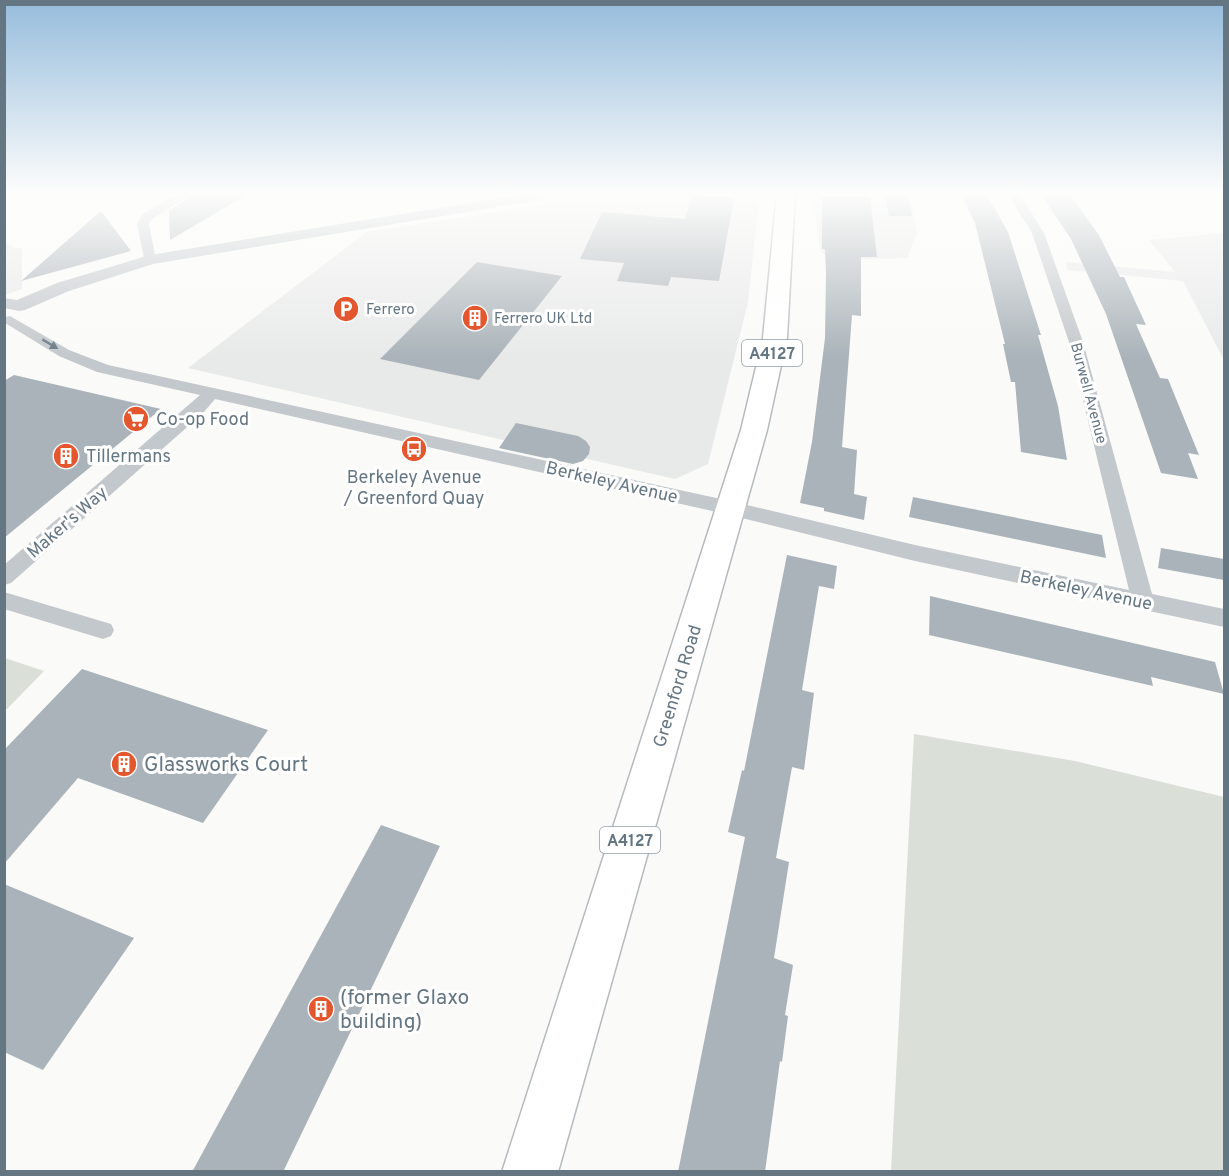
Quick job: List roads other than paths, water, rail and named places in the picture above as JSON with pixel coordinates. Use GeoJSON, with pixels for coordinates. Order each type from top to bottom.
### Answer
{"type":"FeatureCollection","features":[{"type":"Feature","properties":{"kind":"main road","name":"Greenford Road"},"geometry":{"type":"LineString","coordinates":[[531,1172],[754,430],[775,338],[782,248]]}},
{"type":"Feature","properties":{"kind":"street"},"geometry":{"type":"LineString","coordinates":[[148,248],[150,260]]}},
{"type":"Feature","properties":{"kind":"street"},"geometry":{"type":"LineString","coordinates":[[9,313],[63,287],[150,260],[216,248]]}},
{"type":"Feature","properties":{"kind":"street","name":"Burwell Avenue"},"geometry":{"type":"LineString","coordinates":[[1043,248],[1076,342],[1143,602]]}},
{"type":"Feature","properties":{"kind":"street","name":"Berkeley Avenue"},"geometry":{"type":"LineString","coordinates":[[9,313],[64,353],[92,366],[730,508],[915,553],[1224,618]]}},
{"type":"Feature","properties":{"kind":"street","name":"Maker's Way"},"geometry":{"type":"LineString","coordinates":[[4,577],[197,409],[210,394]]}},
{"type":"Feature","properties":{"kind":"street"},"geometry":{"type":"LineString","coordinates":[[4,600],[103,630]]}},
{"type":"Feature","properties":{"kind":"place","name":"Ferrero"},"geometry":{"type":"Point","coordinates":[346,309]}},
{"type":"Feature","properties":{"kind":"place","name":"Ferrero UK Ltd"},"geometry":{"type":"Point","coordinates":[475,318]}},
{"type":"Feature","properties":{"kind":"place","name":"Co-op Food"},"geometry":{"type":"Point","coordinates":[136,419]}},
{"type":"Feature","properties":{"kind":"place","name":"Berkeley Avenue / Greenford Quay"},"geometry":{"type":"Point","coordinates":[414,449]}},
{"type":"Feature","properties":{"kind":"place","name":"Tillermans"},"geometry":{"type":"Point","coordinates":[66,456]}},
{"type":"Feature","properties":{"kind":"place","name":"Glassworks Court"},"geometry":{"type":"Point","coordinates":[124,764]}},
{"type":"Feature","properties":{"kind":"place","name":"(former Glaxo building)"},"geometry":{"type":"Point","coordinates":[321,1009]}}]}
